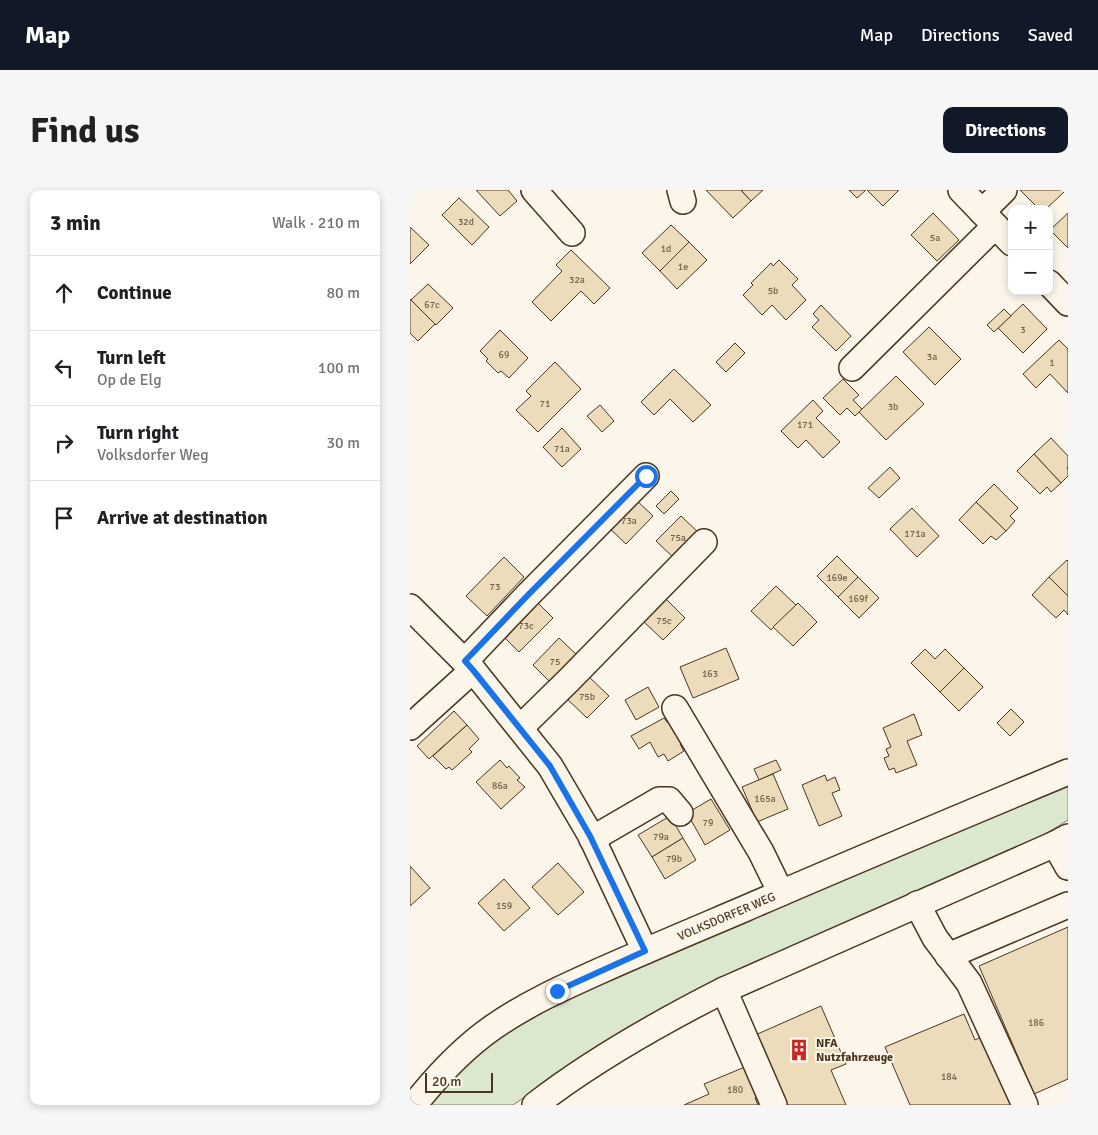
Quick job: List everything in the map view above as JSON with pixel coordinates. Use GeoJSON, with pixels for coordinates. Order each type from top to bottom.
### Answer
{"type":"FeatureCollection","features":[{"type":"Feature","properties":{"kind":"street"},"geometry":{"type":"LineString","coordinates":[[534,190],[572,233]]}},
{"type":"Feature","properties":{"kind":"street"},"geometry":{"type":"LineString","coordinates":[[961,190],[996,227]]}},
{"type":"Feature","properties":{"kind":"street"},"geometry":{"type":"LineString","coordinates":[[852,368],[996,227],[1004,190]]}},
{"type":"Feature","properties":{"kind":"street"},"geometry":{"type":"LineString","coordinates":[[1053,287],[1068,303]]}},
{"type":"Feature","properties":{"kind":"street"},"geometry":{"type":"LineString","coordinates":[[410,727],[469,666],[541,581],[646,476]]}},
{"type":"Feature","properties":{"kind":"street"},"geometry":{"type":"LineString","coordinates":[[520,728],[704,542]]}},
{"type":"Feature","properties":{"kind":"street"},"geometry":{"type":"LineString","coordinates":[[410,606],[469,666],[550,766],[592,839],[645,951]]}},
{"type":"Feature","properties":{"kind":"street"},"geometry":{"type":"LineString","coordinates":[[675,708],[761,852],[781,892]]}},
{"type":"Feature","properties":{"kind":"street","name":"VOLKSDORFER WEG"},"geometry":{"type":"LineString","coordinates":[[414,1105],[435,1079],[473,1043],[512,1014],[557,991],[781,892],[1068,772]]}},
{"type":"Feature","properties":{"kind":"street"},"geometry":{"type":"LineString","coordinates":[[592,839],[659,800],[669,800],[680,813]]}},
{"type":"Feature","properties":{"kind":"street"},"geometry":{"type":"LineString","coordinates":[[535,1105],[584,1070],[642,1034],[724,990],[1061,840],[1068,867]]}},
{"type":"Feature","properties":{"kind":"street"},"geometry":{"type":"LineString","coordinates":[[917,904],[930,931],[970,983],[1025,1105]]}},
{"type":"Feature","properties":{"kind":"street"},"geometry":{"type":"LineString","coordinates":[[948,956],[1068,905]]}},
{"type":"Feature","properties":{"kind":"street"},"geometry":{"type":"LineString","coordinates":[[724,990],[774,1105]]}},
{"type":"Feature","properties":{"kind":"green space"},"geometry":{"type":"Polygon","coordinates":[[[1068,778],[1068,820],[1039,838],[720,978],[663,1007],[608,1040],[513,1105],[425,1105],[451,1075],[522,1018],[1068,778]]]}},
{"type":"Feature","properties":{"kind":"building"},"geometry":{"type":"Polygon","coordinates":[[[476,190],[508,190],[517,201],[500,216],[476,190]]]}},
{"type":"Feature","properties":{"kind":"building"},"geometry":{"type":"Polygon","coordinates":[[[706,190],[741,190],[751,201],[733,218],[706,190]]]}},
{"type":"Feature","properties":{"kind":"building"},"geometry":{"type":"Polygon","coordinates":[[[741,190],[763,190],[751,201],[741,190]]]}},
{"type":"Feature","properties":{"kind":"building"},"geometry":{"type":"Polygon","coordinates":[[[849,190],[866,190],[857,198],[849,190]]]}},
{"type":"Feature","properties":{"kind":"building"},"geometry":{"type":"Polygon","coordinates":[[[867,190],[899,190],[883,206],[867,190]]]}},
{"type":"Feature","properties":{"kind":"building"},"geometry":{"type":"Polygon","coordinates":[[[1020,190],[1065,191],[1050,205],[1035,205],[1020,190]]]}},
{"type":"Feature","properties":{"kind":"building"},"geometry":{"type":"Polygon","coordinates":[[[459,198],[489,227],[472,245],[442,215],[459,198]]]}},
{"type":"Feature","properties":{"kind":"building"},"geometry":{"type":"Polygon","coordinates":[[[933,213],[959,240],[937,261],[911,235],[933,213]]]}},
{"type":"Feature","properties":{"kind":"building"},"geometry":{"type":"Polygon","coordinates":[[[1068,213],[1068,248],[1053,233],[1053,227],[1068,213]]]}},
{"type":"Feature","properties":{"kind":"building"},"geometry":{"type":"Polygon","coordinates":[[[671,225],[689,242],[660,271],[642,253],[671,225]]]}},
{"type":"Feature","properties":{"kind":"building"},"geometry":{"type":"Polygon","coordinates":[[[410,227],[429,245],[410,264],[410,227]]]}},
{"type":"Feature","properties":{"kind":"building"},"geometry":{"type":"Polygon","coordinates":[[[689,242],[707,260],[677,289],[660,271],[689,242]]]}},
{"type":"Feature","properties":{"kind":"building"},"geometry":{"type":"Polygon","coordinates":[[[571,250],[610,288],[594,304],[581,291],[551,321],[532,302],[562,271],[556,265],[571,250]]]}},
{"type":"Feature","properties":{"kind":"building"},"geometry":{"type":"Polygon","coordinates":[[[779,260],[798,279],[792,285],[806,300],[786,320],[772,305],[762,315],[743,295],[753,285],[751,283],[771,263],[773,266],[779,260]]]}},
{"type":"Feature","properties":{"kind":"building"},"geometry":{"type":"Polygon","coordinates":[[[428,284],[453,308],[436,325],[411,300],[428,284]]]}},
{"type":"Feature","properties":{"kind":"building"},"geometry":{"type":"Polygon","coordinates":[[[410,299],[435,324],[418,341],[410,333],[410,299]]]}},
{"type":"Feature","properties":{"kind":"building"},"geometry":{"type":"Polygon","coordinates":[[[1023,304],[1047,329],[1023,353],[998,328],[1023,304]]]}},
{"type":"Feature","properties":{"kind":"building"},"geometry":{"type":"Polygon","coordinates":[[[821,305],[851,336],[836,351],[812,327],[819,320],[813,314],[821,305]]]}},
{"type":"Feature","properties":{"kind":"building"},"geometry":{"type":"Polygon","coordinates":[[[1004,309],[1011,316],[994,332],[987,325],[1004,309]]]}},
{"type":"Feature","properties":{"kind":"building"},"geometry":{"type":"Polygon","coordinates":[[[929,327],[961,359],[935,385],[903,352],[929,327]]]}},
{"type":"Feature","properties":{"kind":"building"},"geometry":{"type":"Polygon","coordinates":[[[500,330],[528,358],[509,378],[501,371],[498,373],[486,361],[488,359],[480,351],[500,330]]]}},
{"type":"Feature","properties":{"kind":"building"},"geometry":{"type":"Polygon","coordinates":[[[1059,340],[1068,349],[1068,393],[1050,374],[1036,388],[1023,374],[1059,340]]]}},
{"type":"Feature","properties":{"kind":"building"},"geometry":{"type":"Polygon","coordinates":[[[735,343],[745,353],[726,372],[716,362],[735,343]]]}},
{"type":"Feature","properties":{"kind":"building"},"geometry":{"type":"Polygon","coordinates":[[[555,362],[581,389],[538,432],[516,410],[531,396],[526,391],[555,362]]]}},
{"type":"Feature","properties":{"kind":"building"},"geometry":{"type":"Polygon","coordinates":[[[674,369],[711,405],[693,422],[670,399],[654,415],[641,402],[674,369]]]}},
{"type":"Feature","properties":{"kind":"building"},"geometry":{"type":"Polygon","coordinates":[[[896,376],[924,404],[886,440],[859,412],[896,376]]]}},
{"type":"Feature","properties":{"kind":"building"},"geometry":{"type":"Polygon","coordinates":[[[843,379],[859,395],[853,400],[862,409],[855,416],[847,408],[840,415],[823,398],[843,379]]]}},
{"type":"Feature","properties":{"kind":"building"},"geometry":{"type":"Polygon","coordinates":[[[813,400],[823,411],[816,418],[840,442],[823,458],[806,440],[798,448],[781,431],[813,400]]]}},
{"type":"Feature","properties":{"kind":"building"},"geometry":{"type":"Polygon","coordinates":[[[600,405],[614,421],[602,432],[587,416],[600,405]]]}},
{"type":"Feature","properties":{"kind":"building"},"geometry":{"type":"Polygon","coordinates":[[[562,428],[581,449],[562,467],[543,447],[562,428]]]}},
{"type":"Feature","properties":{"kind":"building"},"geometry":{"type":"Polygon","coordinates":[[[1051,438],[1068,456],[1068,476],[1061,483],[1034,454],[1051,438]]]}},
{"type":"Feature","properties":{"kind":"building"},"geometry":{"type":"Polygon","coordinates":[[[1034,454],[1061,483],[1051,492],[1047,487],[1040,494],[1017,471],[1034,454]]]}},
{"type":"Feature","properties":{"kind":"building"},"geometry":{"type":"Polygon","coordinates":[[[890,467],[900,478],[879,498],[868,488],[890,467]]]}},
{"type":"Feature","properties":{"kind":"building"},"geometry":{"type":"Polygon","coordinates":[[[994,484],[1018,508],[1010,516],[1015,521],[1006,531],[976,502],[994,484]]]}},
{"type":"Feature","properties":{"kind":"building"},"geometry":{"type":"Polygon","coordinates":[[[671,491],[679,499],[664,514],[656,506],[671,491]]]}},
{"type":"Feature","properties":{"kind":"building"},"geometry":{"type":"Polygon","coordinates":[[[632,496],[653,516],[626,544],[605,524],[632,496]]]}},
{"type":"Feature","properties":{"kind":"building"},"geometry":{"type":"Polygon","coordinates":[[[976,502],[1006,531],[996,540],[991,536],[983,544],[959,520],[976,502]]]}},
{"type":"Feature","properties":{"kind":"building"},"geometry":{"type":"Polygon","coordinates":[[[912,508],[939,536],[917,557],[890,529],[912,508]]]}},
{"type":"Feature","properties":{"kind":"building"},"geometry":{"type":"Polygon","coordinates":[[[681,516],[700,534],[675,559],[656,541],[681,516]]]}},
{"type":"Feature","properties":{"kind":"building"},"geometry":{"type":"Polygon","coordinates":[[[837,556],[858,577],[838,597],[817,576],[837,556]]]}},
{"type":"Feature","properties":{"kind":"building"},"geometry":{"type":"Polygon","coordinates":[[[504,557],[524,577],[487,616],[466,596],[504,557]]]}},
{"type":"Feature","properties":{"kind":"building"},"geometry":{"type":"Polygon","coordinates":[[[1068,561],[1068,596],[1049,577],[1068,561]]]}},
{"type":"Feature","properties":{"kind":"building"},"geometry":{"type":"Polygon","coordinates":[[[858,577],[879,598],[859,618],[838,597],[858,577]]]}},
{"type":"Feature","properties":{"kind":"building"},"geometry":{"type":"Polygon","coordinates":[[[1049,577],[1068,596],[1068,615],[1064,610],[1056,618],[1032,595],[1049,577]]]}},
{"type":"Feature","properties":{"kind":"building"},"geometry":{"type":"Polygon","coordinates":[[[776,586],[796,605],[771,630],[751,611],[776,586]]]}},
{"type":"Feature","properties":{"kind":"building"},"geometry":{"type":"Polygon","coordinates":[[[533,598],[553,618],[519,652],[499,632],[533,598]]]}},
{"type":"Feature","properties":{"kind":"building"},"geometry":{"type":"Polygon","coordinates":[[[665,598],[685,618],[663,640],[643,621],[665,598]]]}},
{"type":"Feature","properties":{"kind":"building"},"geometry":{"type":"Polygon","coordinates":[[[798,603],[817,622],[793,646],[773,627],[798,603]]]}},
{"type":"Feature","properties":{"kind":"building"},"geometry":{"type":"Polygon","coordinates":[[[559,638],[578,656],[552,684],[533,665],[559,638]]]}},
{"type":"Feature","properties":{"kind":"building"},"geometry":{"type":"Polygon","coordinates":[[[726,648],[739,679],[693,698],[680,667],[726,648]]]}},
{"type":"Feature","properties":{"kind":"building"},"geometry":{"type":"Polygon","coordinates":[[[925,649],[935,659],[945,649],[964,668],[940,692],[911,663],[925,649]]]}},
{"type":"Feature","properties":{"kind":"building"},"geometry":{"type":"Polygon","coordinates":[[[964,668],[983,687],[959,711],[940,692],[964,668]]]}},
{"type":"Feature","properties":{"kind":"building"},"geometry":{"type":"Polygon","coordinates":[[[586,674],[609,696],[587,718],[564,696],[586,674]]]}},
{"type":"Feature","properties":{"kind":"building"},"geometry":{"type":"Polygon","coordinates":[[[648,687],[659,707],[636,720],[625,700],[648,687]]]}},
{"type":"Feature","properties":{"kind":"building"},"geometry":{"type":"Polygon","coordinates":[[[1011,709],[1024,722],[1010,736],[997,723],[1011,709]]]}},
{"type":"Feature","properties":{"kind":"building"},"geometry":{"type":"Polygon","coordinates":[[[454,711],[467,725],[429,759],[417,746],[454,711]]]}},
{"type":"Feature","properties":{"kind":"building"},"geometry":{"type":"Polygon","coordinates":[[[914,714],[922,735],[907,741],[917,765],[896,773],[894,768],[889,770],[884,758],[889,756],[886,749],[891,747],[883,728],[914,714]]]}},
{"type":"Feature","properties":{"kind":"building"},"geometry":{"type":"Polygon","coordinates":[[[664,718],[667,722],[672,719],[685,742],[680,744],[684,751],[668,761],[664,754],[658,757],[650,742],[639,749],[631,736],[664,718]]]}},
{"type":"Feature","properties":{"kind":"building"},"geometry":{"type":"Polygon","coordinates":[[[467,725],[479,739],[469,749],[472,752],[452,770],[449,767],[446,769],[433,756],[467,725]]]}},
{"type":"Feature","properties":{"kind":"building"},"geometry":{"type":"Polygon","coordinates":[[[500,760],[507,768],[509,766],[520,778],[517,780],[525,787],[501,809],[476,782],[500,760]]]}},
{"type":"Feature","properties":{"kind":"building"},"geometry":{"type":"Polygon","coordinates":[[[776,760],[781,770],[759,780],[754,769],[776,760]]]}},
{"type":"Feature","properties":{"kind":"building"},"geometry":{"type":"Polygon","coordinates":[[[773,774],[788,809],[757,822],[742,787],[773,774]]]}},
{"type":"Feature","properties":{"kind":"building"},"geometry":{"type":"Polygon","coordinates":[[[825,775],[827,781],[835,777],[840,790],[832,793],[842,816],[819,826],[802,785],[825,775]]]}},
{"type":"Feature","properties":{"kind":"building"},"geometry":{"type":"Polygon","coordinates":[[[711,799],[730,830],[705,845],[687,813],[711,799]]]}},
{"type":"Feature","properties":{"kind":"building"},"geometry":{"type":"Polygon","coordinates":[[[670,816],[683,838],[652,857],[638,835],[670,816]]]}},
{"type":"Feature","properties":{"kind":"building"},"geometry":{"type":"Polygon","coordinates":[[[683,838],[696,860],[665,879],[652,857],[683,838]]]}},
{"type":"Feature","properties":{"kind":"building"},"geometry":{"type":"Polygon","coordinates":[[[558,863],[584,892],[558,915],[532,887],[558,863]]]}},
{"type":"Feature","properties":{"kind":"building"},"geometry":{"type":"Polygon","coordinates":[[[410,866],[430,888],[410,906],[410,866]]]}},
{"type":"Feature","properties":{"kind":"building"},"geometry":{"type":"Polygon","coordinates":[[[504,879],[530,908],[504,931],[478,903],[504,879]]]}},
{"type":"Feature","properties":{"kind":"building"},"geometry":{"type":"Polygon","coordinates":[[[1068,927],[1068,1079],[1034,1094],[979,966],[1068,927]]]}},
{"type":"Feature","properties":{"kind":"building","name":"NFA Nutzfahrzeuge"},"geometry":{"type":"Polygon","coordinates":[[[821,1006],[846,1064],[831,1070],[846,1105],[783,1105],[753,1036],[821,1006]]]}},
{"type":"Feature","properties":{"kind":"building"},"geometry":{"type":"Polygon","coordinates":[[[964,1014],[975,1040],[983,1036],[1013,1105],[910,1105],[885,1047],[964,1014]]]}},
{"type":"Feature","properties":{"kind":"building"},"geometry":{"type":"Polygon","coordinates":[[[752,1064],[765,1093],[755,1098],[758,1105],[684,1105],[709,1094],[704,1084],[752,1064]]]}},
{"type":"Feature","properties":{"kind":"place","name":"NFA Nutzfahrzeuge"},"geometry":{"type":"Point","coordinates":[799,1050]}},
{"type":"Feature","properties":{"kind":"route"},"geometry":{"type":"LineString","coordinates":[[557,991],[645,951],[590,836],[550,766],[465,661],[646,476]]}}]}
